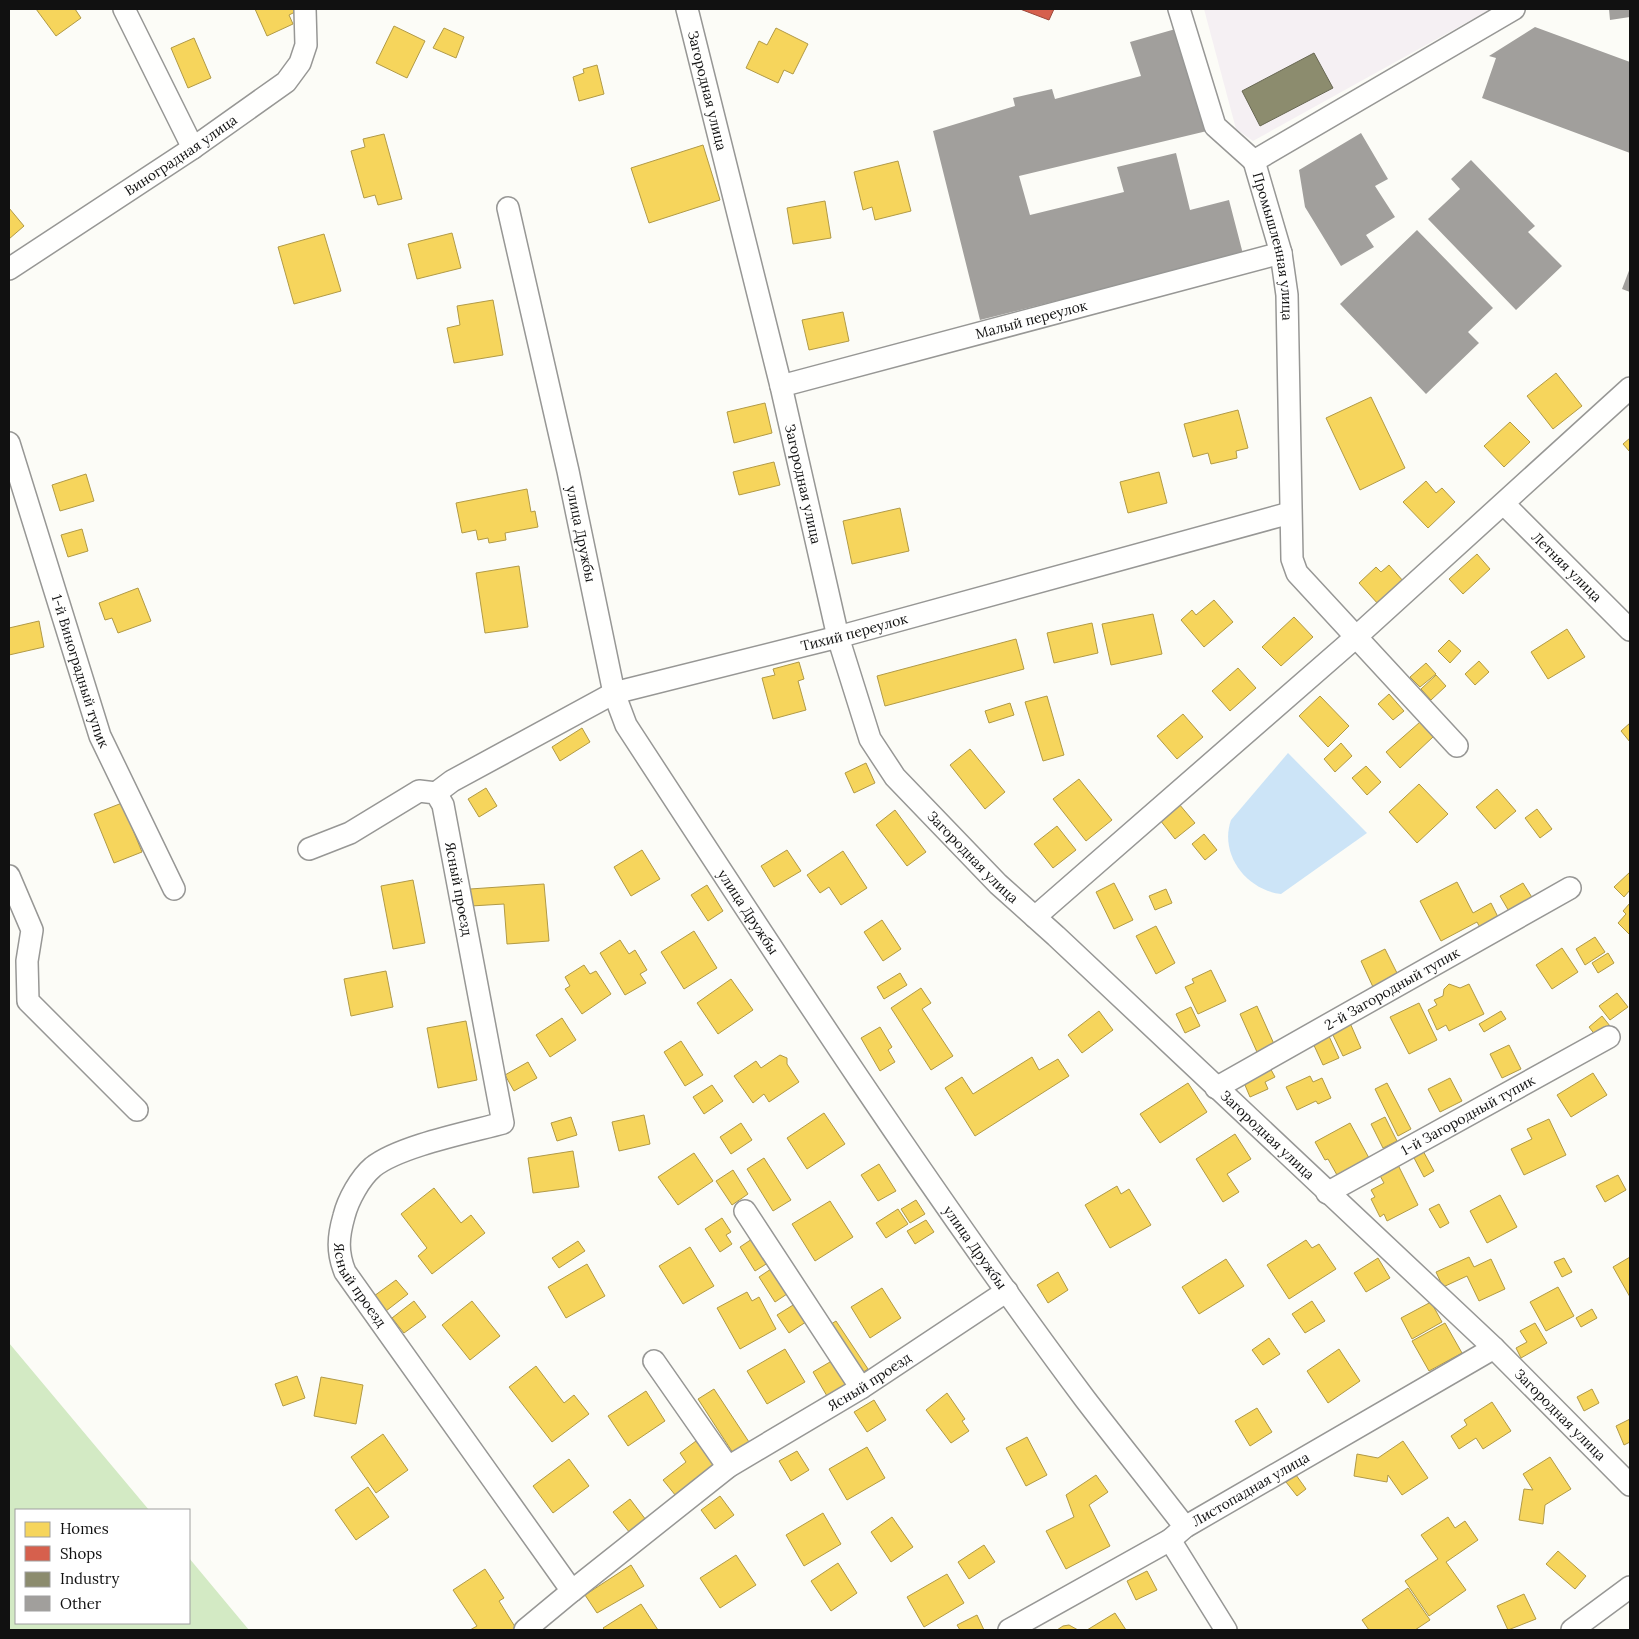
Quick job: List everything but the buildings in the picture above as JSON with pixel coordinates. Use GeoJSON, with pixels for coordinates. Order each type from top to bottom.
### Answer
{"type":"FeatureCollection","features":[{"type":"Feature","properties":{"kind":"street"},"geometry":{"type":"LineString","coordinates":[[124,9],[193,148]]}},
{"type":"Feature","properties":{"kind":"street","name":"Виноградная улица"},"geometry":{"type":"LineString","coordinates":[[9,269],[193,148],[286,82],[300,63],[306,44],[305,9]]}},
{"type":"Feature","properties":{"kind":"street","name":"Загородная улица"},"geometry":{"type":"LineString","coordinates":[[687,9],[781,386],[838,637],[870,739],[895,777],[998,884],[1494,1348],[1630,1485]]}},
{"type":"Feature","properties":{"kind":"street"},"geometry":{"type":"LineString","coordinates":[[1179,9],[1215,126],[1254,161]]}},
{"type":"Feature","properties":{"kind":"street","name":"Промышленная улица"},"geometry":{"type":"LineString","coordinates":[[1458,746],[1297,573],[1292,559],[1287,294],[1281,253],[1254,161],[1514,9]]}},
{"type":"Feature","properties":{"kind":"street","name":"улица Дружбы"},"geometry":{"type":"LineString","coordinates":[[508,208],[568,471],[614,693],[626,725],[809,1005],[1177,1533],[1226,1630]]}},
{"type":"Feature","properties":{"kind":"street","name":"Малый переулок"},"geometry":{"type":"LineString","coordinates":[[781,386],[1281,253]]}},
{"type":"Feature","properties":{"kind":"street"},"geometry":{"type":"LineString","coordinates":[[1035,917],[1356,636],[1630,388]]}},
{"type":"Feature","properties":{"kind":"street","name":"1-й Виноградный тупик"},"geometry":{"type":"LineString","coordinates":[[9,444],[100,736],[174,889]]}},
{"type":"Feature","properties":{"kind":"street","name":"Летняя улица"},"geometry":{"type":"LineString","coordinates":[[1504,504],[1630,630]]}},
{"type":"Feature","properties":{"kind":"street","name":"Тихий переулок"},"geometry":{"type":"LineString","coordinates":[[436,793],[452,781],[614,693],[838,637],[1290,513]]}},
{"type":"Feature","properties":{"kind":"street"},"geometry":{"type":"LineString","coordinates":[[309,849],[350,833],[419,791],[436,793]]}},
{"type":"Feature","properties":{"kind":"street","name":"Ясный проезд"},"geometry":{"type":"LineString","coordinates":[[436,793],[443,805],[503,1124],[430,1143],[390,1158],[373,1167],[364,1177],[345,1212],[338,1242],[339,1258],[345,1272],[572,1590],[728,1468],[861,1388],[1007,1291]]}},
{"type":"Feature","properties":{"kind":"street"},"geometry":{"type":"LineString","coordinates":[[9,876],[32,930],[27,961],[28,1001],[137,1110]]}},
{"type":"Feature","properties":{"kind":"street","name":"2-й Загородный тупик"},"geometry":{"type":"LineString","coordinates":[[1216,1088],[1570,888]]}},
{"type":"Feature","properties":{"kind":"street","name":"1-й Загородный тупик"},"geometry":{"type":"LineString","coordinates":[[1327,1193],[1609,1037]]}},
{"type":"Feature","properties":{"kind":"street"},"geometry":{"type":"LineString","coordinates":[[745,1211],[861,1388]]}},
{"type":"Feature","properties":{"kind":"street","name":"Листопадная улица"},"geometry":{"type":"LineString","coordinates":[[1009,1630],[1494,1348]]}},
{"type":"Feature","properties":{"kind":"street"},"geometry":{"type":"LineString","coordinates":[[654,1361],[728,1468]]}},
{"type":"Feature","properties":{"kind":"street"},"geometry":{"type":"LineString","coordinates":[[1572,1630],[1630,1587]]}},
{"type":"Feature","properties":{"kind":"street"},"geometry":{"type":"LineString","coordinates":[[525,1630],[572,1590]]}},
{"type":"Feature","properties":{"kind":"shaded area"},"geometry":{"type":"Polygon","coordinates":[[[1204,9],[1491,9],[1253,141],[1236,129],[1204,9]]]}},
{"type":"Feature","properties":{"kind":"green space"},"geometry":{"type":"Polygon","coordinates":[[[9,1343],[148,1509],[15,1509],[15,1624],[190,1624],[190,1559],[249,1630],[9,1630],[9,1343]]]}},
{"type":"Feature","properties":{"kind":"water"},"geometry":{"type":"Polygon","coordinates":[[[1288,753],[1367,833],[1281,894],[1257,886],[1238,868],[1232,857],[1228,833],[1231,820],[1288,753]]]}}]}
